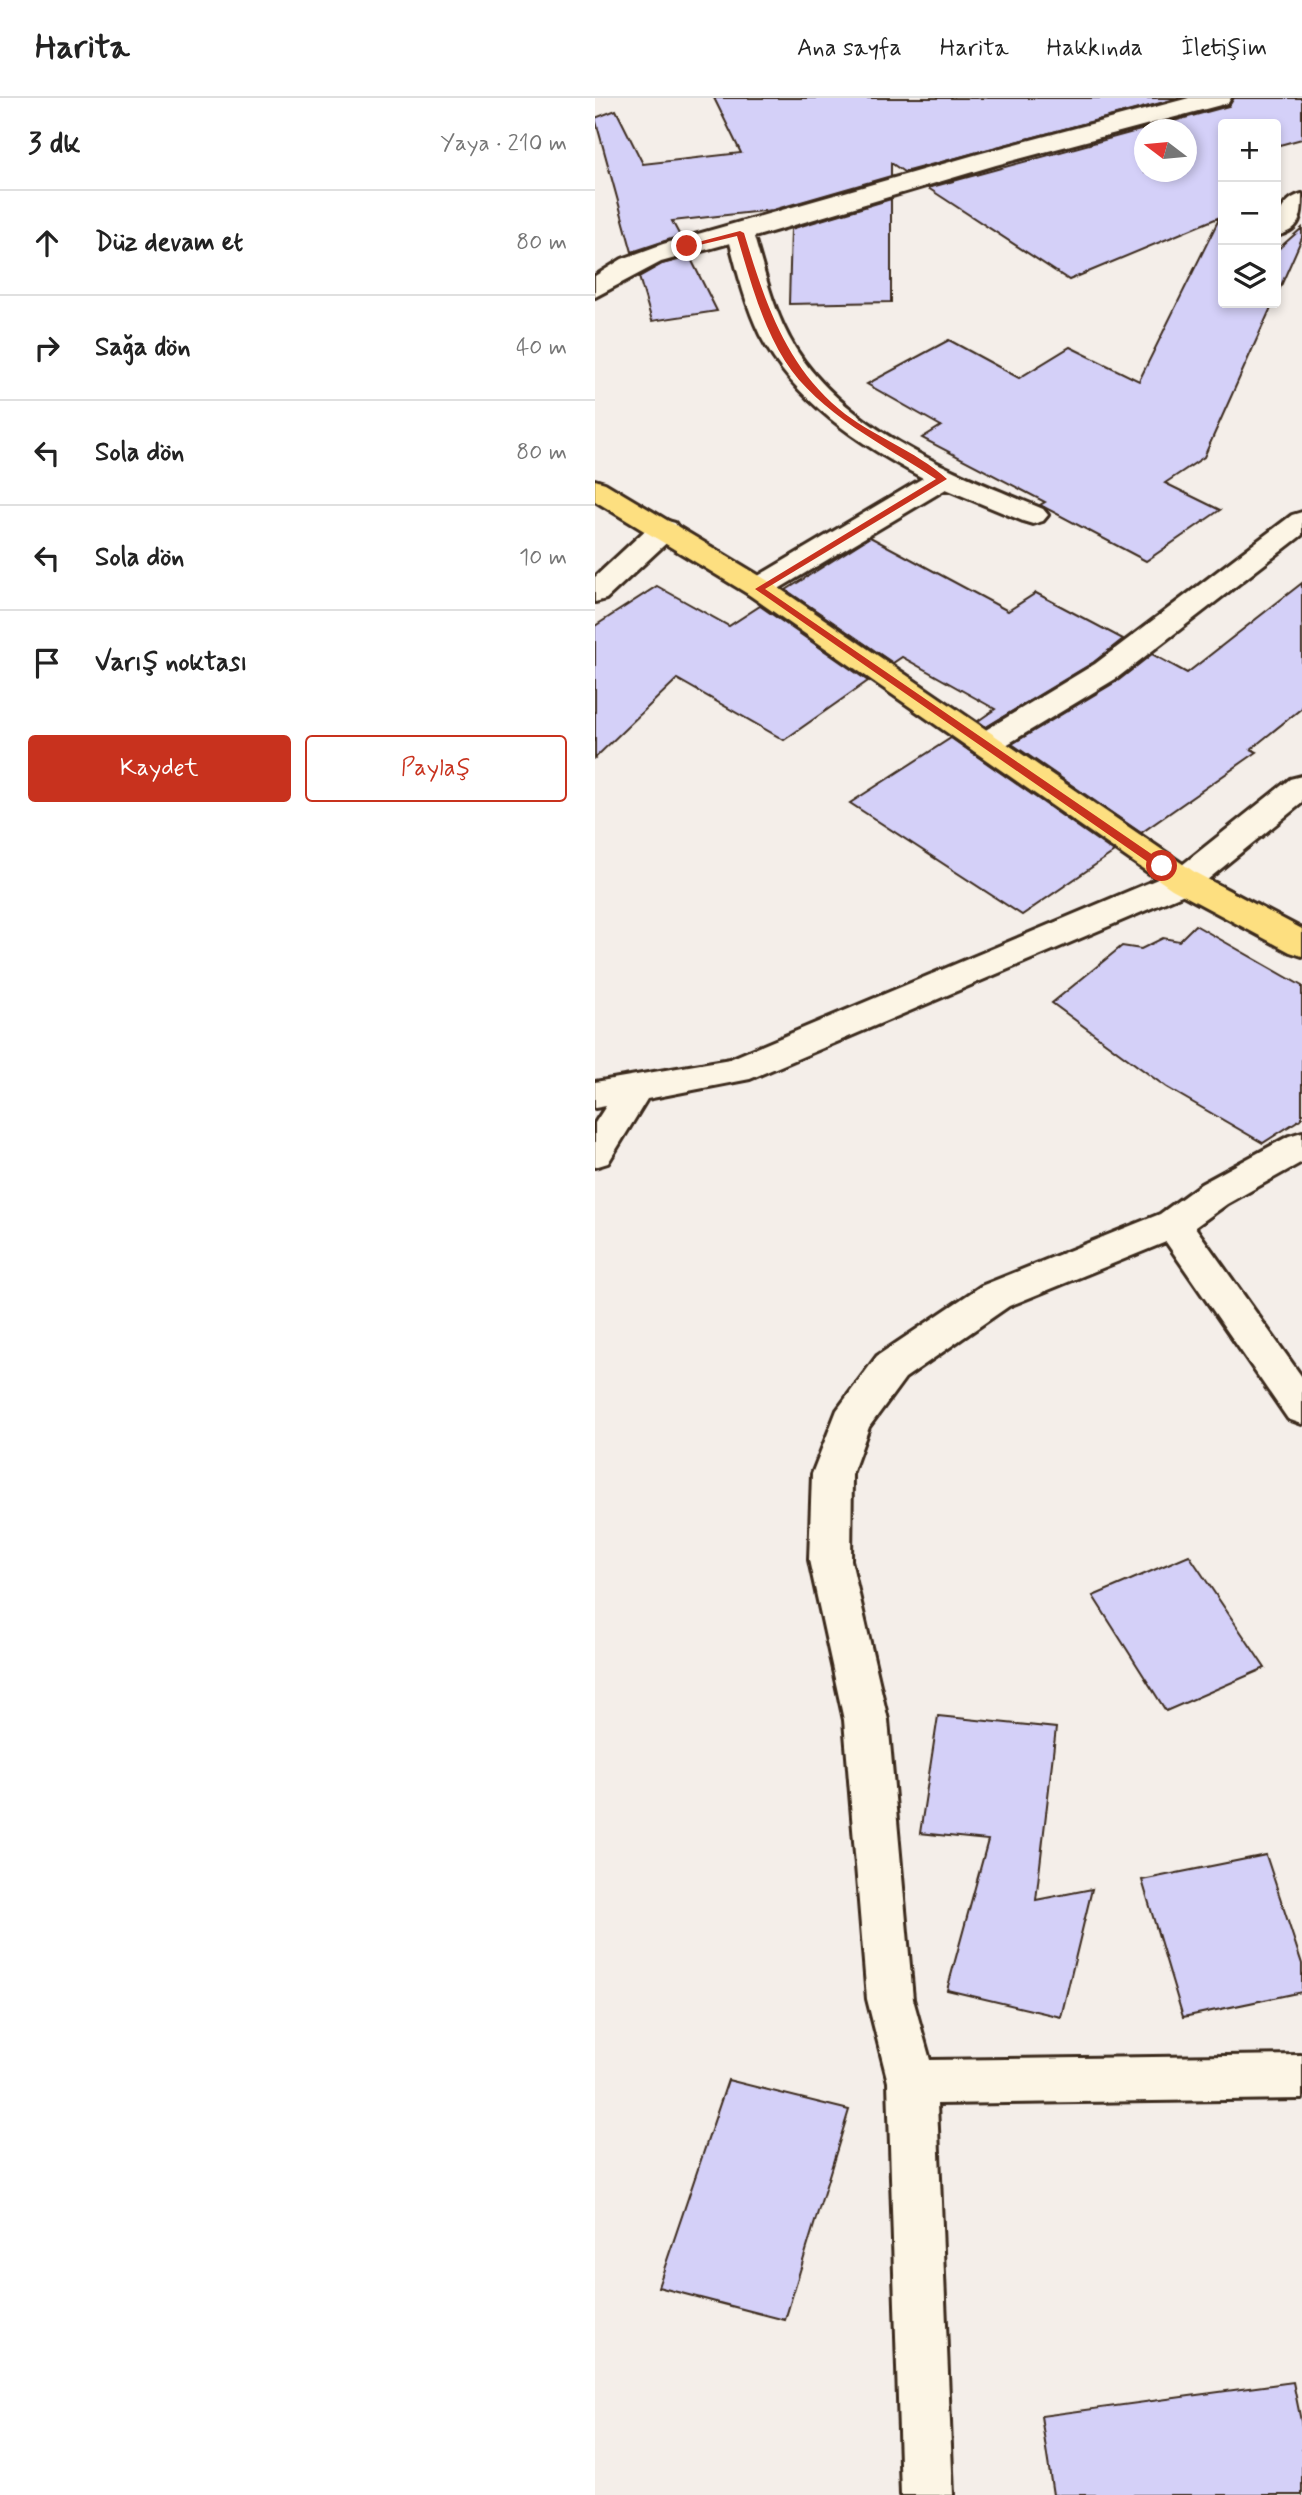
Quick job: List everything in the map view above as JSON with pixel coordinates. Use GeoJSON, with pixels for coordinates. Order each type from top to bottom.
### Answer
{"type":"FeatureCollection","features":[{"type":"Feature","properties":{"kind":"main road"},"geometry":{"type":"LineString","coordinates":[[595,489],[759,589],[1184,881],[1302,944]]}},
{"type":"Feature","properties":{"kind":"street"},"geometry":{"type":"LineString","coordinates":[[595,289],[615,271],[660,252],[740,233],[1097,128],[1219,98]]}},
{"type":"Feature","properties":{"kind":"street"},"geometry":{"type":"LineString","coordinates":[[1281,225],[1302,202]]}},
{"type":"Feature","properties":{"kind":"street"},"geometry":{"type":"LineString","coordinates":[[740,233],[762,304],[790,361],[836,411],[942,479],[1033,515]]}},
{"type":"Feature","properties":{"kind":"street"},"geometry":{"type":"LineString","coordinates":[[759,589],[942,479]]}},
{"type":"Feature","properties":{"kind":"street"},"geometry":{"type":"LineString","coordinates":[[985,744],[1105,671],[1302,521]]}},
{"type":"Feature","properties":{"kind":"street"},"geometry":{"type":"LineString","coordinates":[[595,593],[664,529]]}},
{"type":"Feature","properties":{"kind":"street"},"geometry":{"type":"LineString","coordinates":[[595,1095],[633,1091],[737,1070],[1184,881],[1302,786]]}},
{"type":"Feature","properties":{"kind":"street"},"geometry":{"type":"LineString","coordinates":[[595,1154],[633,1091]]}},
{"type":"Feature","properties":{"kind":"street"},"geometry":{"type":"LineString","coordinates":[[927,2495],[912,2082],[890,1998],[866,1720],[830,1560],[832,1474],[851,1421],[891,1367],[995,1296],[1173,1224],[1214,1194],[1302,1145]]}},
{"type":"Feature","properties":{"kind":"street"},"geometry":{"type":"LineString","coordinates":[[1173,1224],[1302,1408]]}},
{"type":"Feature","properties":{"kind":"street"},"geometry":{"type":"LineString","coordinates":[[912,2082],[1302,2077]]}},
{"type":"Feature","properties":{"kind":"building"},"geometry":{"type":"Polygon","coordinates":[[[714,98],[1179,98],[904,172],[891,163],[891,176],[773,210],[672,221],[680,236],[632,252],[595,118],[616,110],[643,164],[741,153],[714,98]]]}},
{"type":"Feature","properties":{"kind":"building"},"geometry":{"type":"Polygon","coordinates":[[[1234,98],[1302,98],[1302,139],[1281,145],[1281,119],[1218,119],[1218,218],[1069,280],[928,188],[1134,132],[1134,182],[1197,182],[1197,119],[1181,119],[1229,106],[1234,98]]]}},
{"type":"Feature","properties":{"kind":"building"},"geometry":{"type":"Polygon","coordinates":[[[891,199],[891,302],[789,304],[791,229],[891,199]]]}},
{"type":"Feature","properties":{"kind":"building"},"geometry":{"type":"Polygon","coordinates":[[[1218,221],[1218,308],[1271,308],[1204,457],[1165,483],[1220,510],[1146,561],[1040,505],[1045,502],[922,438],[941,426],[867,384],[949,340],[1019,378],[1070,347],[1139,381],[1218,221]]]}},
{"type":"Feature","properties":{"kind":"building"},"geometry":{"type":"Polygon","coordinates":[[[1302,228],[1302,238],[1281,286],[1281,247],[1302,228]]]}},
{"type":"Feature","properties":{"kind":"building"},"geometry":{"type":"Polygon","coordinates":[[[690,257],[717,311],[652,321],[639,277],[662,264],[690,257]]]}},
{"type":"Feature","properties":{"kind":"building"},"geometry":{"type":"Polygon","coordinates":[[[870,537],[1008,611],[1036,593],[1123,639],[1094,662],[986,727],[978,721],[995,709],[902,657],[893,663],[786,590],[870,537]]]}},
{"type":"Feature","properties":{"kind":"building"},"geometry":{"type":"Polygon","coordinates":[[[1302,583],[1302,708],[1251,749],[1257,752],[1141,833],[1012,744],[1119,680],[1152,654],[1187,673],[1302,583]]]}},
{"type":"Feature","properties":{"kind":"building"},"geometry":{"type":"Polygon","coordinates":[[[657,586],[729,626],[760,606],[868,681],[784,740],[677,679],[595,758],[595,626],[657,586]]]}},
{"type":"Feature","properties":{"kind":"building"},"geometry":{"type":"Polygon","coordinates":[[[951,738],[1114,852],[1022,915],[850,803],[951,738]]]}},
{"type":"Feature","properties":{"kind":"building"},"geometry":{"type":"Polygon","coordinates":[[[1195,925],[1302,986],[1302,1118],[1263,1143],[1166,1087],[1052,1003],[1122,946],[1141,949],[1163,938],[1179,941],[1195,925]]]}},
{"type":"Feature","properties":{"kind":"building"},"geometry":{"type":"Polygon","coordinates":[[[1189,1555],[1265,1668],[1166,1711],[1093,1596],[1189,1555]]]}},
{"type":"Feature","properties":{"kind":"building"},"geometry":{"type":"Polygon","coordinates":[[[938,1716],[1056,1728],[1036,1900],[1092,1889],[1061,2017],[947,1990],[988,1840],[920,1833],[938,1716]]]}},
{"type":"Feature","properties":{"kind":"building"},"geometry":{"type":"Polygon","coordinates":[[[1266,1855],[1302,1964],[1302,1992],[1183,2017],[1142,1880],[1266,1855]]]}},
{"type":"Feature","properties":{"kind":"building"},"geometry":{"type":"Polygon","coordinates":[[[728,2080],[849,2110],[785,2320],[658,2287],[728,2080]]]}},
{"type":"Feature","properties":{"kind":"building"},"geometry":{"type":"Polygon","coordinates":[[[1293,2382],[1302,2426],[1302,2495],[1053,2495],[1041,2416],[1293,2382]]]}},
{"type":"Feature","properties":{"kind":"route"},"geometry":{"type":"LineString","coordinates":[[687,246],[740,233],[762,304],[790,361],[836,411],[942,479],[759,589],[1162,866]]}}]}
